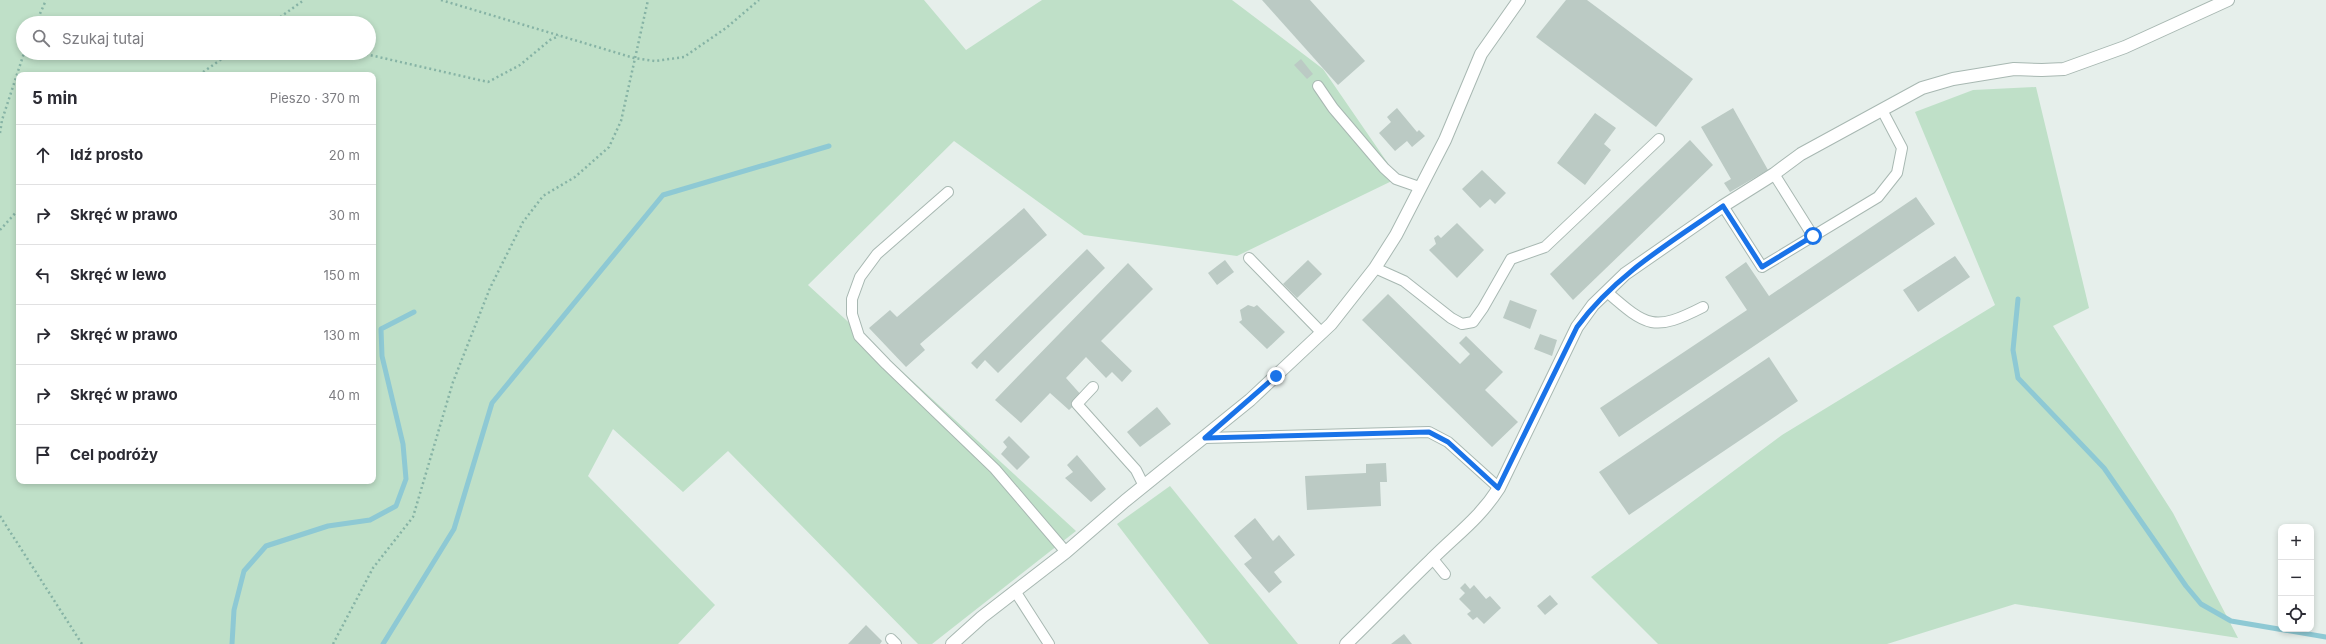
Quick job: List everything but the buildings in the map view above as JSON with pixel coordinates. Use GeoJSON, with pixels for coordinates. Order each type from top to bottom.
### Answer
{"type":"FeatureCollection","features":[{"type":"Feature","properties":{"kind":"street"},"geometry":{"type":"LineString","coordinates":[[952,644],[1015,591],[1066,552],[1144,486],[1205,438],[1250,400],[1322,333],[1375,268],[1396,235],[1419,187],[1445,140],[1481,54],[1519,0]]}},
{"type":"Feature","properties":{"kind":"street"},"geometry":{"type":"LineString","coordinates":[[1346,644],[1432,558],[1478,517],[1498,488],[1577,327],[1593,305],[1625,274],[1723,206],[1774,174],[1801,154],[1922,88],[1953,79],[2014,69],[2064,69],[2125,47],[2228,0]]}},
{"type":"Feature","properties":{"kind":"lane"},"geometry":{"type":"LineString","coordinates":[[1318,86],[1333,108],[1384,168],[1396,179],[1419,187]]}},
{"type":"Feature","properties":{"kind":"lane"},"geometry":{"type":"LineString","coordinates":[[1723,206],[1762,267],[1878,197],[1897,173],[1902,148],[1882,110]]}},
{"type":"Feature","properties":{"kind":"lane"},"geometry":{"type":"LineString","coordinates":[[1375,268],[1404,280],[1451,318],[1462,324],[1473,322],[1483,308],[1511,259],[1545,247],[1659,139]]}},
{"type":"Feature","properties":{"kind":"lane"},"geometry":{"type":"LineString","coordinates":[[1774,174],[1813,236]]}},
{"type":"Feature","properties":{"kind":"lane"},"geometry":{"type":"LineString","coordinates":[[948,192],[877,254],[860,277],[852,299],[852,314],[859,336],[995,469],[1066,552]]}},
{"type":"Feature","properties":{"kind":"lane"},"geometry":{"type":"LineString","coordinates":[[1248,258],[1322,333]]}},
{"type":"Feature","properties":{"kind":"lane"},"geometry":{"type":"LineString","coordinates":[[1607,292],[1639,318],[1656,323],[1678,320],[1703,307]]}},
{"type":"Feature","properties":{"kind":"lane"},"geometry":{"type":"LineString","coordinates":[[1093,387],[1078,404],[1136,470],[1144,486]]}},
{"type":"Feature","properties":{"kind":"lane"},"geometry":{"type":"LineString","coordinates":[[1205,438],[1429,432],[1448,442],[1498,488]]}},
{"type":"Feature","properties":{"kind":"lane"},"geometry":{"type":"LineString","coordinates":[[1432,558],[1445,574]]}},
{"type":"Feature","properties":{"kind":"lane"},"geometry":{"type":"LineString","coordinates":[[1015,591],[1049,644]]}},
{"type":"Feature","properties":{"kind":"path"},"geometry":{"type":"LineString","coordinates":[[39,16],[46,0]]}},
{"type":"Feature","properties":{"kind":"path"},"geometry":{"type":"LineString","coordinates":[[282,16],[304,0]]}},
{"type":"Feature","properties":{"kind":"path"},"geometry":{"type":"LineString","coordinates":[[441,0],[634,58],[655,60],[684,56],[726,28],[758,0]]}},
{"type":"Feature","properties":{"kind":"path"},"geometry":{"type":"LineString","coordinates":[[333,644],[373,568],[413,517],[453,382],[490,288],[523,222],[543,196],[575,177],[609,147],[621,121],[648,0]]}},
{"type":"Feature","properties":{"kind":"path"},"geometry":{"type":"LineString","coordinates":[[376,56],[488,82],[520,65],[550,40],[560,36]]}},
{"type":"Feature","properties":{"kind":"path"},"geometry":{"type":"LineString","coordinates":[[18,72],[22,60]]}},
{"type":"Feature","properties":{"kind":"path"},"geometry":{"type":"LineString","coordinates":[[203,72],[220,60]]}},
{"type":"Feature","properties":{"kind":"path"},"geometry":{"type":"LineString","coordinates":[[0,132],[2,120],[16,77]]}},
{"type":"Feature","properties":{"kind":"path"},"geometry":{"type":"LineString","coordinates":[[0,230],[16,213]]}},
{"type":"Feature","properties":{"kind":"path"},"geometry":{"type":"LineString","coordinates":[[0,516],[82,644]]}},
{"type":"Feature","properties":{"kind":"green space"},"geometry":{"type":"Polygon","coordinates":[[[0,0],[924,0],[966,50],[1042,0],[1232,0],[1323,69],[1398,178],[1237,256],[1084,235],[954,141],[808,285],[1076,531],[932,644],[918,644],[728,451],[683,492],[613,429],[588,476],[715,605],[678,644],[0,644],[0,0]]]}},
{"type":"Feature","properties":{"kind":"green space"},"geometry":{"type":"Polygon","coordinates":[[[2036,87],[2089,308],[2053,326],[2173,513],[2238,638],[2015,604],[1887,644],[1658,644],[1591,577],[1782,435],[1995,305],[1915,112],[1973,90],[2036,87]]]}},
{"type":"Feature","properties":{"kind":"green space"},"geometry":{"type":"Polygon","coordinates":[[[1170,486],[1298,644],[1209,644],[1117,524],[1170,486]]]}},
{"type":"Feature","properties":{"kind":"waterway"},"geometry":{"type":"LineString","coordinates":[[383,644],[454,529],[492,403],[663,195],[829,146]]}},
{"type":"Feature","properties":{"kind":"waterway"},"geometry":{"type":"LineString","coordinates":[[2018,299],[2013,350],[2018,378],[2104,468],[2186,586],[2201,604],[2231,621],[2326,637]]}},
{"type":"Feature","properties":{"kind":"waterway"},"geometry":{"type":"LineString","coordinates":[[232,644],[234,610],[244,571],[266,546],[328,526],[370,520],[396,506],[406,479],[403,444],[382,356],[381,329],[414,312]]}},
{"type":"Feature","properties":{"kind":"route"},"geometry":{"type":"LineString","coordinates":[[1276,376],[1205,438],[1429,432],[1448,442],[1498,488],[1577,327],[1593,305],[1625,274],[1723,206],[1762,267],[1813,236]]}}]}
